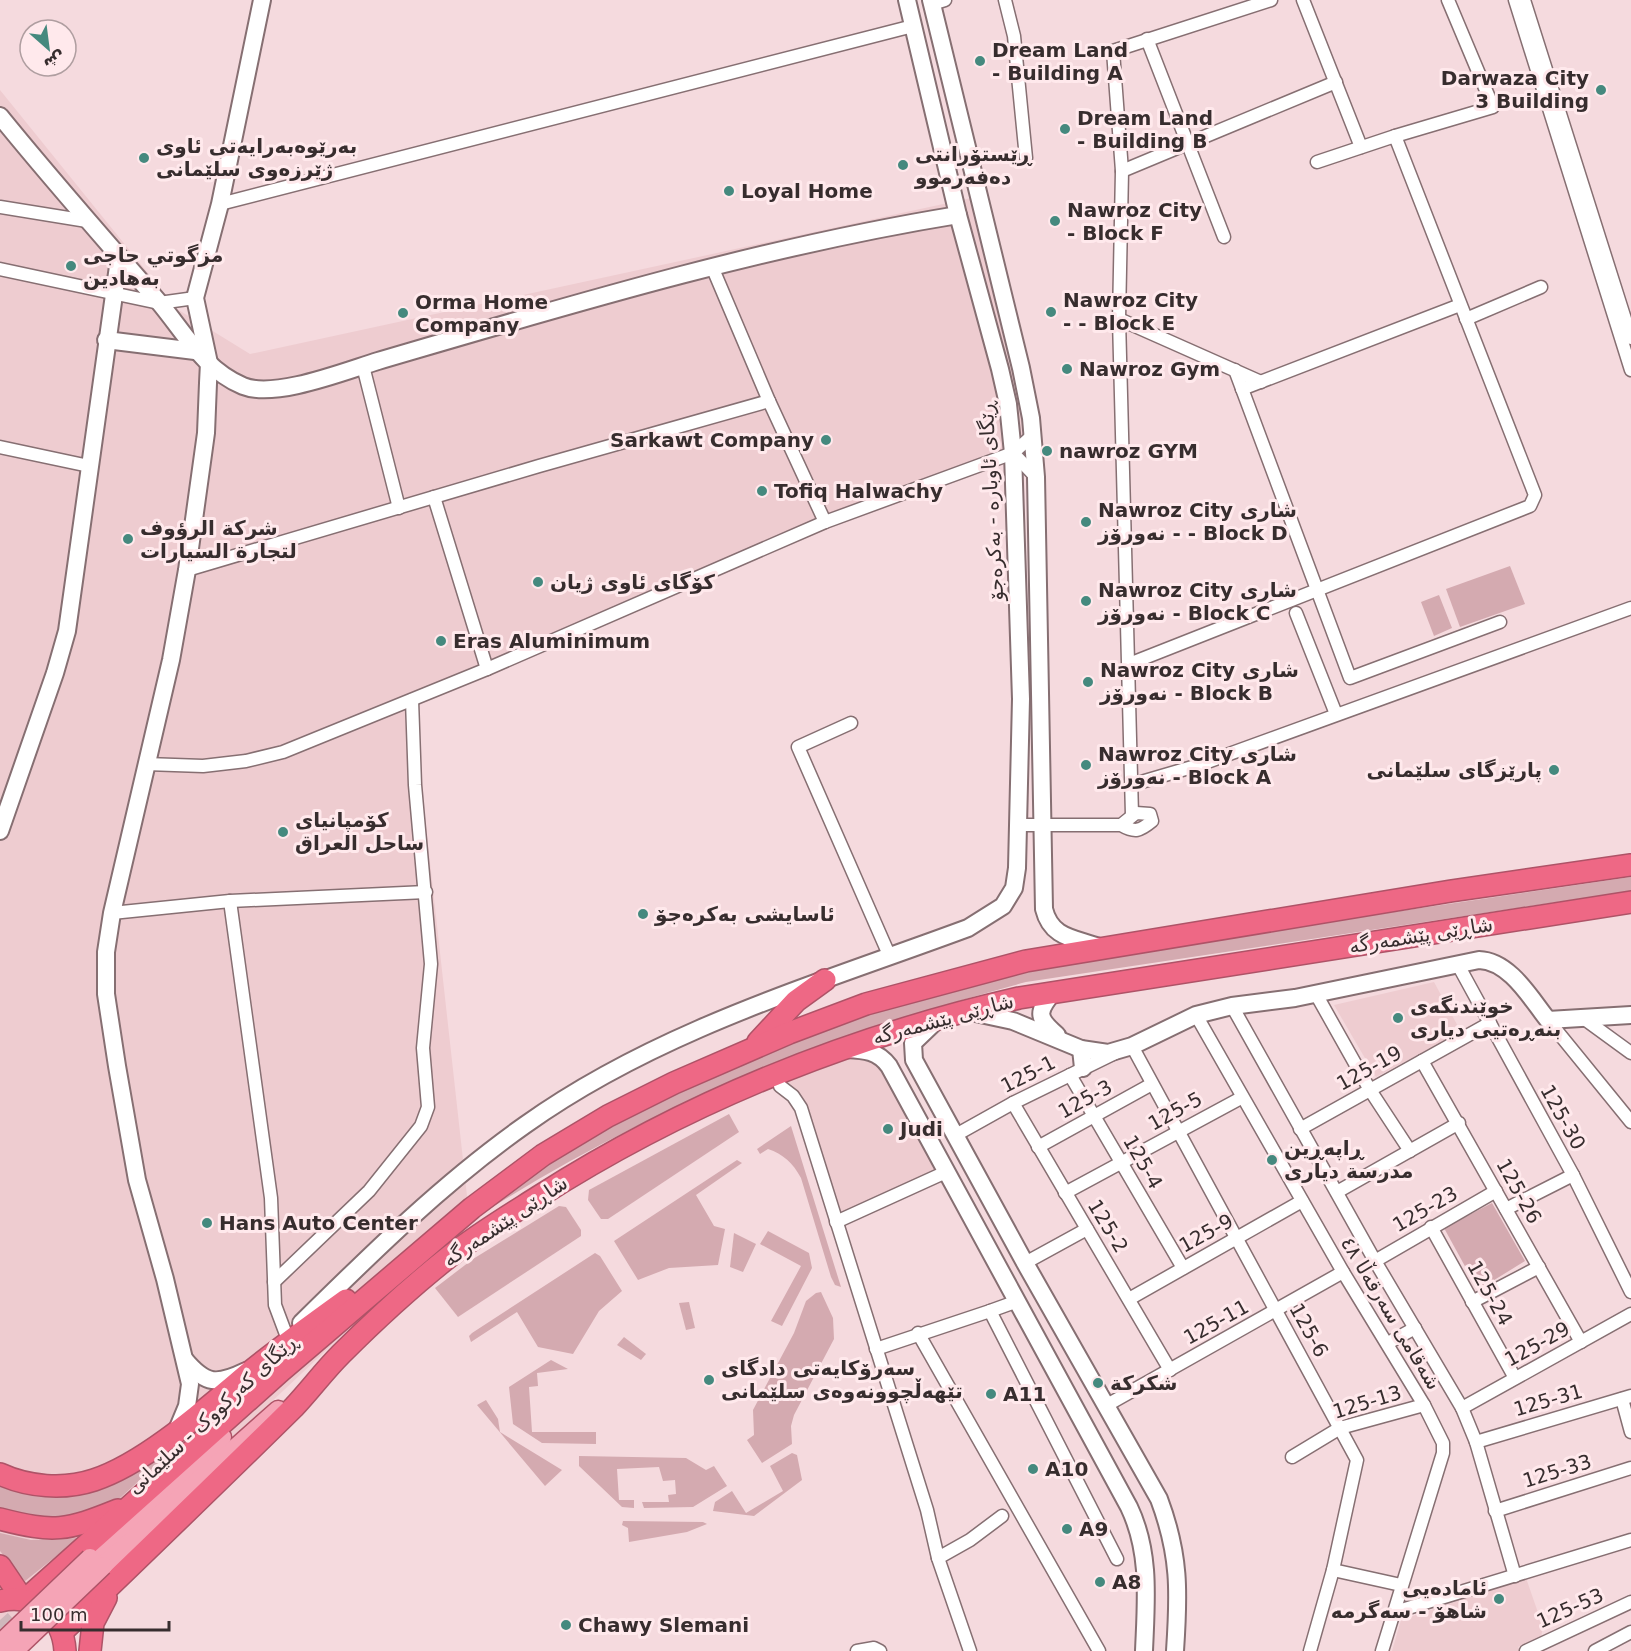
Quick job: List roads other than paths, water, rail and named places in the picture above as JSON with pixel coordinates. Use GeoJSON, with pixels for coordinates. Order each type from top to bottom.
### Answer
{"type":"FeatureCollection","features":[{"type":"Feature","properties":{"kind":"highway","name":"شاڕێی پێشمەرگە"},"geometry":{"type":"LineString","coordinates":[[95,1566],[132,1504],[282,1370],[472,1208],[543,1155],[608,1116],[674,1083],[746,1051],[866,1004],[943,981],[1026,961],[1099,947],[1451,891],[1631,865]]}},
{"type":"Feature","properties":{"kind":"highway","name":"شاڕێی پێشمەرگە"},"geometry":{"type":"LineString","coordinates":[[95,1566],[297,1404],[340,1354],[449,1257],[483,1231],[594,1162],[652,1131],[761,1080],[844,1048],[908,1027],[962,1011],[1054,991],[1631,902]]}},
{"type":"Feature","properties":{"kind":"highway"},"geometry":{"type":"LineString","coordinates":[[746,1051],[764,1036],[796,1001],[825,980]]}},
{"type":"Feature","properties":{"kind":"highway"},"geometry":{"type":"LineString","coordinates":[[483,1231],[533,1212],[660,1141],[865,1050],[908,1027]]}},
{"type":"Feature","properties":{"kind":"highway"},"geometry":{"type":"LineString","coordinates":[[0,1474],[42,1485],[78,1484],[124,1466],[177,1430],[258,1366],[472,1208]]}},
{"type":"Feature","properties":{"kind":"highway"},"geometry":{"type":"LineString","coordinates":[[0,1519],[43,1530],[76,1526],[132,1504]]}},
{"type":"Feature","properties":{"kind":"highway"},"geometry":{"type":"LineString","coordinates":[[0,1566],[24,1600]]}},
{"type":"Feature","properties":{"kind":"highway"},"geometry":{"type":"LineString","coordinates":[[24,1600],[95,1566]]}},
{"type":"Feature","properties":{"kind":"highway"},"geometry":{"type":"LineString","coordinates":[[66,1644],[95,1566]]}},
{"type":"Feature","properties":{"kind":"highway"},"geometry":{"type":"LineString","coordinates":[[90,1651],[95,1566]]}},
{"type":"Feature","properties":{"kind":"highway"},"geometry":{"type":"LineString","coordinates":[[0,1601],[24,1600],[38,1605],[50,1613],[66,1644]]}},
{"type":"Feature","properties":{"kind":"main road","name":"ڕێگای کەرکووک - سلێمانی"},"geometry":{"type":"LineString","coordinates":[[95,1566],[177,1480],[364,1301]]}},
{"type":"Feature","properties":{"kind":"main road"},"geometry":{"type":"LineString","coordinates":[[0,1644],[95,1566]]}},
{"type":"Feature","properties":{"kind":"main road"},"geometry":{"type":"LineString","coordinates":[[14,1651],[95,1566]]}},
{"type":"Feature","properties":{"kind":"street"},"geometry":{"type":"LineString","coordinates":[[177,1430],[187,1406],[190,1384],[186,1360],[138,1180],[106,994],[106,952],[112,913],[171,660],[187,570],[206,433],[209,363],[195,298],[220,204],[262,0]]}},
{"type":"Feature","properties":{"kind":"street","name":"ڕێگای ئاوبارە - بەکرەجۆ"},"geometry":{"type":"LineString","coordinates":[[258,1366],[457,1177],[526,1124],[610,1073],[660,1047],[712,1023],[968,928],[995,913],[1009,898],[1017,868],[1021,699],[1011,420],[1000,369],[958,215],[907,0]]}},
{"type":"Feature","properties":{"kind":"street"},"geometry":{"type":"LineString","coordinates":[[1005,0],[1014,36],[1026,158]]}},
{"type":"Feature","properties":{"kind":"street"},"geometry":{"type":"LineString","coordinates":[[1132,815],[1130,664],[1119,319],[1122,171],[1113,51],[1271,0]]}},
{"type":"Feature","properties":{"kind":"street"},"geometry":{"type":"LineString","coordinates":[[1303,0],[1361,147]]}},
{"type":"Feature","properties":{"kind":"street"},"geometry":{"type":"LineString","coordinates":[[1317,162],[1493,107],[1448,0]]}},
{"type":"Feature","properties":{"kind":"street"},"geometry":{"type":"LineString","coordinates":[[1515,0],[1631,370]]}},
{"type":"Feature","properties":{"kind":"street"},"geometry":{"type":"LineString","coordinates":[[1524,0],[1631,338]]}},
{"type":"Feature","properties":{"kind":"street"},"geometry":{"type":"LineString","coordinates":[[936,1],[1032,426],[1036,483],[1044,825],[1043,901],[1048,922],[1064,937],[1099,947]]}},
{"type":"Feature","properties":{"kind":"street"},"geometry":{"type":"LineString","coordinates":[[220,204],[913,26]]}},
{"type":"Feature","properties":{"kind":"street"},"geometry":{"type":"LineString","coordinates":[[1147,39],[1224,237]]}},
{"type":"Feature","properties":{"kind":"street"},"geometry":{"type":"LineString","coordinates":[[1122,171],[1187,142],[1336,82]]}},
{"type":"Feature","properties":{"kind":"street"},"geometry":{"type":"LineString","coordinates":[[0,116],[159,303],[195,351],[225,377],[256,389],[303,383],[576,303],[873,229],[958,215]]}},
{"type":"Feature","properties":{"kind":"street"},"geometry":{"type":"LineString","coordinates":[[1130,664],[1530,506],[1535,495],[1395,136]]}},
{"type":"Feature","properties":{"kind":"street"},"geometry":{"type":"LineString","coordinates":[[0,207],[87,221]]}},
{"type":"Feature","properties":{"kind":"street"},"geometry":{"type":"LineString","coordinates":[[1,818],[58,650],[115,254]]}},
{"type":"Feature","properties":{"kind":"street"},"geometry":{"type":"LineString","coordinates":[[0,269],[159,303],[195,298]]}},
{"type":"Feature","properties":{"kind":"street"},"geometry":{"type":"LineString","coordinates":[[713,269],[769,401],[825,522]]}},
{"type":"Feature","properties":{"kind":"street"},"geometry":{"type":"LineString","coordinates":[[1466,319],[1541,287]]}},
{"type":"Feature","properties":{"kind":"street"},"geometry":{"type":"LineString","coordinates":[[84,465],[106,340],[109,292]]}},
{"type":"Feature","properties":{"kind":"street"},"geometry":{"type":"LineString","coordinates":[[1242,389],[1460,305]]}},
{"type":"Feature","properties":{"kind":"street"},"geometry":{"type":"LineString","coordinates":[[1119,319],[1261,382]]}},
{"type":"Feature","properties":{"kind":"street"},"geometry":{"type":"LineString","coordinates":[[106,340],[195,351]]}},
{"type":"Feature","properties":{"kind":"street"},"geometry":{"type":"LineString","coordinates":[[363,366],[399,508]]}},
{"type":"Feature","properties":{"kind":"street"},"geometry":{"type":"LineString","coordinates":[[1235,370],[1350,678],[1500,622]]}},
{"type":"Feature","properties":{"kind":"street"},"geometry":{"type":"LineString","coordinates":[[187,570],[769,401]]}},
{"type":"Feature","properties":{"kind":"street"},"geometry":{"type":"LineString","coordinates":[[1011,420],[1032,426]]}},
{"type":"Feature","properties":{"kind":"street"},"geometry":{"type":"LineString","coordinates":[[146,764],[203,766],[267,756],[487,669],[825,522],[1013,453],[1032,426]]}},
{"type":"Feature","properties":{"kind":"street"},"geometry":{"type":"LineString","coordinates":[[0,447],[84,465]]}},
{"type":"Feature","properties":{"kind":"street"},"geometry":{"type":"LineString","coordinates":[[1013,453],[1036,483]]}},
{"type":"Feature","properties":{"kind":"street"},"geometry":{"type":"LineString","coordinates":[[1015,488],[1036,483]]}},
{"type":"Feature","properties":{"kind":"street"},"geometry":{"type":"LineString","coordinates":[[434,497],[487,669]]}},
{"type":"Feature","properties":{"kind":"street"},"geometry":{"type":"LineString","coordinates":[[1131,785],[1199,765],[1631,608]]}},
{"type":"Feature","properties":{"kind":"street"},"geometry":{"type":"LineString","coordinates":[[1296,613],[1336,714]]}},
{"type":"Feature","properties":{"kind":"street"},"geometry":{"type":"LineString","coordinates":[[274,1282],[369,1191],[421,1126],[428,1107],[423,1048],[431,964],[415,785],[412,700]]}},
{"type":"Feature","properties":{"kind":"street"},"geometry":{"type":"LineString","coordinates":[[851,723],[798,747],[890,957]]}},
{"type":"Feature","properties":{"kind":"street"},"geometry":{"type":"LineString","coordinates":[[1018,825],[1121,825],[1138,831],[1151,817],[1138,812],[1121,825]]}},
{"type":"Feature","properties":{"kind":"street"},"geometry":{"type":"LineString","coordinates":[[112,913],[230,901],[426,892]]}},
{"type":"Feature","properties":{"kind":"street"},"geometry":{"type":"LineString","coordinates":[[230,901],[271,1198],[275,1305],[287,1337]]}},
{"type":"Feature","properties":{"kind":"street"},"geometry":{"type":"LineString","coordinates":[[962,1011],[1013,1022],[1094,1052],[1127,1048],[1196,1015],[1232,1006],[1316,994],[1479,960],[1496,963],[1509,973],[1631,1122]]}},
{"type":"Feature","properties":{"kind":"street","name":"125-30"},"geometry":{"type":"LineString","coordinates":[[1456,963],[1573,1175],[1631,1292]]}},
{"type":"Feature","properties":{"kind":"street"},"geometry":{"type":"LineString","coordinates":[[1054,991],[1042,1005],[1040,1015],[1044,1024],[1074,1046],[1077,1071]]}},
{"type":"Feature","properties":{"kind":"street"},"geometry":{"type":"LineString","coordinates":[[1316,994],[1370,1089],[1410,1151]]}},
{"type":"Feature","properties":{"kind":"street"},"geometry":{"type":"LineString","coordinates":[[1232,1006],[1375,1261],[1462,1408],[1476,1442],[1515,1576]]}},
{"type":"Feature","properties":{"kind":"street","name":"شەقامی سەرقەڵا ٤٨"},"geometry":{"type":"LineString","coordinates":[[1196,1015],[1241,1098],[1424,1405],[1443,1443],[1443,1453],[1382,1651]]}},
{"type":"Feature","properties":{"kind":"street"},"geometry":{"type":"LineString","coordinates":[[1548,1020],[1631,1015]]}},
{"type":"Feature","properties":{"kind":"street"},"geometry":{"type":"LineString","coordinates":[[940,1018],[915,1041],[912,1052],[954,1136],[1151,1480],[1172,1536],[1179,1590],[1175,1651]]}},
{"type":"Feature","properties":{"kind":"street"},"geometry":{"type":"LineString","coordinates":[[1583,1018],[1631,1053]]}},
{"type":"Feature","properties":{"kind":"street","name":"125-19"},"geometry":{"type":"LineString","coordinates":[[1300,1129],[1490,1023]]}},
{"type":"Feature","properties":{"kind":"street"},"geometry":{"type":"LineString","coordinates":[[844,1048],[865,1050],[884,1060],[1138,1528],[1147,1580],[1144,1651]]}},
{"type":"Feature","properties":{"kind":"street","name":"125-1"},"geometry":{"type":"LineString","coordinates":[[954,1136],[1013,1103],[1127,1048]]}},
{"type":"Feature","properties":{"kind":"street","name":"125-6"},"geometry":{"type":"LineString","coordinates":[[1127,1048],[1152,1084],[1179,1132],[1358,1460],[1333,1570],[1310,1651]]}},
{"type":"Feature","properties":{"kind":"street","name":"125-26"},"geometry":{"type":"LineString","coordinates":[[1422,1061],[1581,1342]]}},
{"type":"Feature","properties":{"kind":"street","name":"125-4"},"geometry":{"type":"LineString","coordinates":[[1077,1071],[1094,1116],[1183,1268]]}},
{"type":"Feature","properties":{"kind":"street","name":"125-3"},"geometry":{"type":"LineString","coordinates":[[1038,1148],[1152,1084]]}},
{"type":"Feature","properties":{"kind":"street"},"geometry":{"type":"LineString","coordinates":[[780,1086],[793,1096],[801,1108],[927,1510],[938,1558],[970,1651]]}},
{"type":"Feature","properties":{"kind":"street","name":"125-5"},"geometry":{"type":"LineString","coordinates":[[1065,1193],[1241,1098]]}},
{"type":"Feature","properties":{"kind":"street","name":"125-2"},"geometry":{"type":"LineString","coordinates":[[1013,1103],[1170,1370]]}},
{"type":"Feature","properties":{"kind":"street"},"geometry":{"type":"LineString","coordinates":[[921,1125],[943,1115]]}},
{"type":"Feature","properties":{"kind":"street"},"geometry":{"type":"LineString","coordinates":[[1337,1192],[1459,1123]]}},
{"type":"Feature","properties":{"kind":"street"},"geometry":{"type":"LineString","coordinates":[[836,1222],[946,1172]]}},
{"type":"Feature","properties":{"kind":"street"},"geometry":{"type":"LineString","coordinates":[[1506,1209],[1573,1175]]}},
{"type":"Feature","properties":{"kind":"street","name":"125-23"},"geometry":{"type":"LineString","coordinates":[[1375,1261],[1496,1191]]}},
{"type":"Feature","properties":{"kind":"street","name":"125-9"},"geometry":{"type":"LineString","coordinates":[[1129,1299],[1302,1201]]}},
{"type":"Feature","properties":{"kind":"street","name":"125-24"},"geometry":{"type":"LineString","coordinates":[[1431,1227],[1515,1378]]}},
{"type":"Feature","properties":{"kind":"street"},"geometry":{"type":"LineString","coordinates":[[1024,1259],[1087,1229]]}},
{"type":"Feature","properties":{"kind":"street"},"geometry":{"type":"LineString","coordinates":[[1472,1302],[1539,1267]]}},
{"type":"Feature","properties":{"kind":"street","name":"125-11"},"geometry":{"type":"LineString","coordinates":[[1107,1405],[1343,1272]]}},
{"type":"Feature","properties":{"kind":"street"},"geometry":{"type":"LineString","coordinates":[[876,1349],[1015,1302]]}},
{"type":"Feature","properties":{"kind":"street"},"geometry":{"type":"LineString","coordinates":[[990,1311],[1116,1559]]}},
{"type":"Feature","properties":{"kind":"street","name":"125-29"},"geometry":{"type":"LineString","coordinates":[[1462,1408],[1631,1314]]}},
{"type":"Feature","properties":{"kind":"street"},"geometry":{"type":"LineString","coordinates":[[1388,1343],[1415,1328]]}},
{"type":"Feature","properties":{"kind":"street"},"geometry":{"type":"LineString","coordinates":[[918,1333],[1099,1651]]}},
{"type":"Feature","properties":{"kind":"street"},"geometry":{"type":"LineString","coordinates":[[186,1360],[201,1378],[214,1381],[233,1377],[258,1366]]}},
{"type":"Feature","properties":{"kind":"street"},"geometry":{"type":"LineString","coordinates":[[1626,1398],[1631,1432]]}},
{"type":"Feature","properties":{"kind":"street","name":"125-31"},"geometry":{"type":"LineString","coordinates":[[1476,1442],[1626,1398]]}},
{"type":"Feature","properties":{"kind":"street","name":"125-13"},"geometry":{"type":"LineString","coordinates":[[1292,1457],[1340,1428],[1424,1405]]}},
{"type":"Feature","properties":{"kind":"street","name":"125-33"},"geometry":{"type":"LineString","coordinates":[[1495,1511],[1631,1468]]}},
{"type":"Feature","properties":{"kind":"street"},"geometry":{"type":"LineString","coordinates":[[938,1558],[970,1540],[1002,1516]]}},
{"type":"Feature","properties":{"kind":"street"},"geometry":{"type":"LineString","coordinates":[[1395,1612],[1631,1540]]}},
{"type":"Feature","properties":{"kind":"street"},"geometry":{"type":"LineString","coordinates":[[1333,1570],[1401,1585]]}},
{"type":"Feature","properties":{"kind":"street","name":"125-53"},"geometry":{"type":"LineString","coordinates":[[1525,1651],[1631,1602]]}},
{"type":"Feature","properties":{"kind":"street"},"geometry":{"type":"LineString","coordinates":[[1595,1651],[1631,1632]]}},
{"type":"Feature","properties":{"kind":"street"},"geometry":{"type":"LineString","coordinates":[[857,1651],[874,1648],[880,1651]]}},
{"type":"Feature","properties":{"kind":"tunnel"},"geometry":{"type":"LineString","coordinates":[[0,1620],[25,1648]]}},
{"type":"Feature","properties":{"kind":"place","name":"Dream Land - Building A"},"geometry":{"type":"Point","coordinates":[980,61]}},
{"type":"Feature","properties":{"kind":"place","name":"Darwaza City 3 Building"},"geometry":{"type":"Point","coordinates":[1601,90]}},
{"type":"Feature","properties":{"kind":"place","name":"Dream Land - Building B"},"geometry":{"type":"Point","coordinates":[1065,129]}},
{"type":"Feature","properties":{"kind":"place","name":"بەرێوەبەرایەتی ئاوی ژێرزەوی سلێمانی"},"geometry":{"type":"Point","coordinates":[144,158]}},
{"type":"Feature","properties":{"kind":"place","name":"ڕێستۆرانتی دەفەرموو"},"geometry":{"type":"Point","coordinates":[903,165]}},
{"type":"Feature","properties":{"kind":"place","name":"Loyal Home"},"geometry":{"type":"Point","coordinates":[729,191]}},
{"type":"Feature","properties":{"kind":"place","name":"Nawroz City - Block F"},"geometry":{"type":"Point","coordinates":[1055,221]}},
{"type":"Feature","properties":{"kind":"place","name":"مزگوتي حاجی بەهادین"},"geometry":{"type":"Point","coordinates":[71,266]}},
{"type":"Feature","properties":{"kind":"place","name":"Nawroz City - - Block E"},"geometry":{"type":"Point","coordinates":[1051,312]}},
{"type":"Feature","properties":{"kind":"place","name":"Orma Home Company"},"geometry":{"type":"Point","coordinates":[403,313]}},
{"type":"Feature","properties":{"kind":"place","name":"Nawroz Gym"},"geometry":{"type":"Point","coordinates":[1067,369]}},
{"type":"Feature","properties":{"kind":"place","name":"Sarkawt Company"},"geometry":{"type":"Point","coordinates":[826,440]}},
{"type":"Feature","properties":{"kind":"place","name":"nawroz GYM"},"geometry":{"type":"Point","coordinates":[1047,451]}},
{"type":"Feature","properties":{"kind":"place","name":"Tofiq Halwachy"},"geometry":{"type":"Point","coordinates":[762,491]}},
{"type":"Feature","properties":{"kind":"place","name":"Nawroz City شاری نەورۆز - - Block D"},"geometry":{"type":"Point","coordinates":[1086,522]}},
{"type":"Feature","properties":{"kind":"place","name":"شركة الرؤوف لتجارة السيارات"},"geometry":{"type":"Point","coordinates":[128,539]}},
{"type":"Feature","properties":{"kind":"place","name":"کۆگای ئاوی ژیان"},"geometry":{"type":"Point","coordinates":[538,582]}},
{"type":"Feature","properties":{"kind":"place","name":"Nawroz City شاری نەورۆز - Block C"},"geometry":{"type":"Point","coordinates":[1086,601]}},
{"type":"Feature","properties":{"kind":"place","name":"Eras Aluminimum"},"geometry":{"type":"Point","coordinates":[441,641]}},
{"type":"Feature","properties":{"kind":"place","name":"Nawroz City شاری نەورۆز - Block B"},"geometry":{"type":"Point","coordinates":[1088,682]}},
{"type":"Feature","properties":{"kind":"place","name":"Nawroz City شاری نەورۆز - Block A"},"geometry":{"type":"Point","coordinates":[1086,765]}},
{"type":"Feature","properties":{"kind":"place","name":"پارێزگای سلێمانی"},"geometry":{"type":"Point","coordinates":[1554,770]}},
{"type":"Feature","properties":{"kind":"place","name":"کۆمپانیای ساحل العراق"},"geometry":{"type":"Point","coordinates":[283,832]}},
{"type":"Feature","properties":{"kind":"place","name":"ئاسایشی بەکرەجۆ"},"geometry":{"type":"Point","coordinates":[643,914]}},
{"type":"Feature","properties":{"kind":"place","name":"خوێندنگەی بنەڕەتیی دیاری"},"geometry":{"type":"Point","coordinates":[1398,1018]}},
{"type":"Feature","properties":{"kind":"place","name":"Judi"},"geometry":{"type":"Point","coordinates":[888,1129]}},
{"type":"Feature","properties":{"kind":"place","name":"ڕاپەڕین مدرسة ديارى"},"geometry":{"type":"Point","coordinates":[1272,1160]}},
{"type":"Feature","properties":{"kind":"place","name":"Hans Auto Center"},"geometry":{"type":"Point","coordinates":[207,1223]}},
{"type":"Feature","properties":{"kind":"place","name":"سەرۆکایەتی دادگای تێهەڵچوونەوەی سلێمانی"},"geometry":{"type":"Point","coordinates":[709,1380]}},
{"type":"Feature","properties":{"kind":"place","name":"شكركة"},"geometry":{"type":"Point","coordinates":[1098,1383]}},
{"type":"Feature","properties":{"kind":"place","name":"A11"},"geometry":{"type":"Point","coordinates":[991,1394]}},
{"type":"Feature","properties":{"kind":"place","name":"A10"},"geometry":{"type":"Point","coordinates":[1033,1469]}},
{"type":"Feature","properties":{"kind":"place","name":"A9"},"geometry":{"type":"Point","coordinates":[1067,1529]}},
{"type":"Feature","properties":{"kind":"place","name":"A8"},"geometry":{"type":"Point","coordinates":[1100,1582]}},
{"type":"Feature","properties":{"kind":"place","name":"ئامادەیی شاهۆ - سەگرمە"},"geometry":{"type":"Point","coordinates":[1499,1599]}},
{"type":"Feature","properties":{"kind":"place","name":"Chawy Slemani"},"geometry":{"type":"Point","coordinates":[566,1625]}}]}
